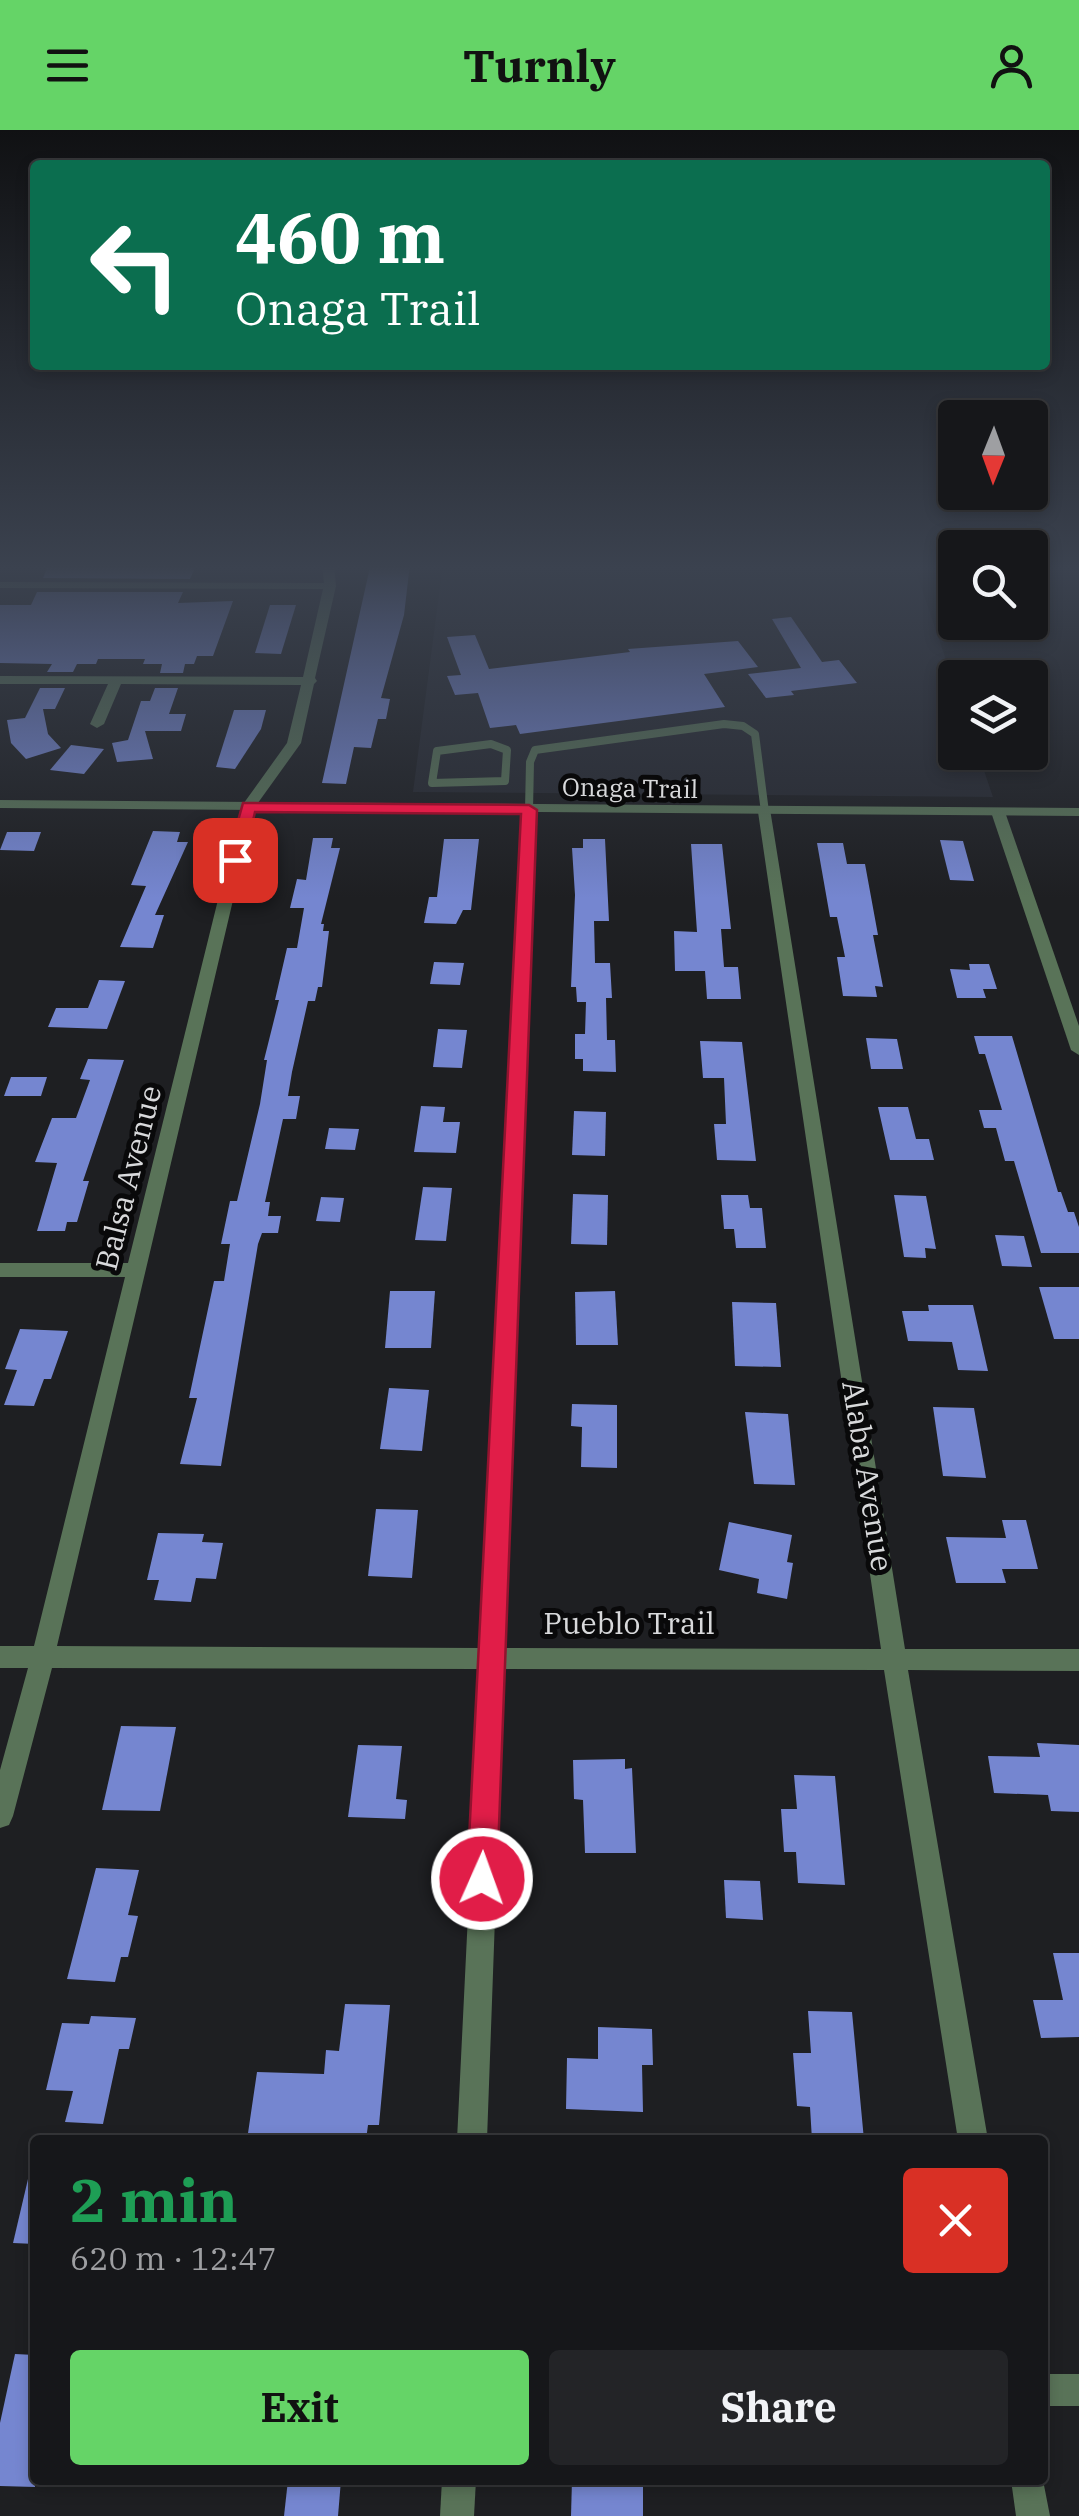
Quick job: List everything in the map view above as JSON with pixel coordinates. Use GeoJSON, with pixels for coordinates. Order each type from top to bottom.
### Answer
{"type":"FeatureCollection","features":[{"type":"Feature","properties":{"kind":"street","name":"Balsa Avenue"},"geometry":{"type":"LineString","coordinates":[[0,1816],[44,1657],[248,807],[294,744],[313,675]]}},
{"type":"Feature","properties":{"kind":"street"},"geometry":{"type":"LineString","coordinates":[[0,680],[312,680]]}},
{"type":"Feature","properties":{"kind":"street"},"geometry":{"type":"LineString","coordinates":[[97,724],[116,680]]}},
{"type":"Feature","properties":{"kind":"street","name":"Onaga Trail"},"geometry":{"type":"LineString","coordinates":[[0,804],[1079,812]]}},
{"type":"Feature","properties":{"kind":"street"},"geometry":{"type":"LineString","coordinates":[[472,2135],[529,810]]}},
{"type":"Feature","properties":{"kind":"street","name":"Alaba Avenue"},"geometry":{"type":"LineString","coordinates":[[765,812],[894,1657],[972,2135]]}},
{"type":"Feature","properties":{"kind":"street"},"geometry":{"type":"LineString","coordinates":[[998,812],[1079,1050]]}},
{"type":"Feature","properties":{"kind":"street"},"geometry":{"type":"LineString","coordinates":[[0,1270],[134,1270]]}},
{"type":"Feature","properties":{"kind":"street","name":"Pueblo Trail"},"geometry":{"type":"LineString","coordinates":[[0,1657],[1079,1660]]}},
{"type":"Feature","properties":{"kind":"street"},"geometry":{"type":"LineString","coordinates":[[1048,2390],[1079,2390]]}},
{"type":"Feature","properties":{"kind":"street"},"geometry":{"type":"LineString","coordinates":[[457,2516],[459,2485]]}},
{"type":"Feature","properties":{"kind":"street"},"geometry":{"type":"LineString","coordinates":[[1029,2485],[1033,2516]]}},
{"type":"Feature","properties":{"kind":"lane"},"geometry":{"type":"LineString","coordinates":[[529,810],[530,762],[535,750],[724,724],[744,726],[755,734],[765,812]]}},
{"type":"Feature","properties":{"kind":"lane"},"geometry":{"type":"LineString","coordinates":[[428,809],[436,751],[491,744],[507,750],[506,777],[502,783],[432,783]]}},
{"type":"Feature","properties":{"kind":"shaded area"},"geometry":{"type":"Polygon","coordinates":[[[428,675],[938,675],[938,770],[984,770],[993,797],[413,792],[428,675]]]}},
{"type":"Feature","properties":{"kind":"building"},"geometry":{"type":"Polygon","coordinates":[[[346,675],[387,675],[381,698],[390,699],[386,719],[378,719],[371,748],[354,747],[346,784],[322,783],[346,675]]]}},
{"type":"Feature","properties":{"kind":"building"},"geometry":{"type":"Polygon","coordinates":[[[705,675],[725,707],[520,734],[516,725],[490,728],[478,693],[455,695],[447,676],[705,675]]]}},
{"type":"Feature","properties":{"kind":"building"},"geometry":{"type":"Polygon","coordinates":[[[749,675],[851,675],[857,683],[791,691],[794,695],[766,698],[749,675]]]}},
{"type":"Feature","properties":{"kind":"building"},"geometry":{"type":"Polygon","coordinates":[[[40,688],[65,688],[55,709],[43,709],[48,734],[61,748],[26,759],[11,743],[7,720],[25,718],[40,688]]]}},
{"type":"Feature","properties":{"kind":"building"},"geometry":{"type":"Polygon","coordinates":[[[155,688],[178,688],[169,714],[186,714],[181,731],[145,731],[153,759],[117,762],[112,743],[128,740],[141,701],[150,701],[155,688]]]}},
{"type":"Feature","properties":{"kind":"building"},"geometry":{"type":"Polygon","coordinates":[[[234,710],[266,710],[261,729],[235,769],[216,767],[234,710]]]}},
{"type":"Feature","properties":{"kind":"building"},"geometry":{"type":"Polygon","coordinates":[[[71,745],[104,749],[84,774],[50,770],[71,745]]]}},
{"type":"Feature","properties":{"kind":"building"},"geometry":{"type":"Polygon","coordinates":[[[153,831],[180,832],[177,842],[188,842],[155,915],[164,915],[153,948],[120,947],[146,886],[131,885],[153,831]]]}},
{"type":"Feature","properties":{"kind":"building"},"geometry":{"type":"Polygon","coordinates":[[[7,832],[41,832],[34,851],[0,850],[7,832]]]}},
{"type":"Feature","properties":{"kind":"building"},"geometry":{"type":"Polygon","coordinates":[[[313,838],[333,838],[331,848],[340,848],[321,924],[323,931],[329,931],[322,987],[318,987],[315,1001],[308,1001],[288,1096],[300,1096],[296,1119],[283,1119],[265,1202],[270,1202],[268,1216],[281,1216],[278,1233],[262,1233],[258,1244],[221,1466],[180,1464],[197,1398],[189,1398],[214,1281],[224,1281],[230,1244],[221,1244],[230,1201],[237,1201],[260,1104],[264,1060],[279,1000],[275,1000],[287,948],[297,948],[304,908],[290,908],[297,879],[306,880],[313,838]]]}},
{"type":"Feature","properties":{"kind":"building"},"geometry":{"type":"Polygon","coordinates":[[[444,839],[479,839],[471,910],[463,910],[456,924],[424,923],[429,897],[437,897],[444,839]]]}},
{"type":"Feature","properties":{"kind":"building"},"geometry":{"type":"Polygon","coordinates":[[[583,839],[605,839],[609,921],[594,921],[595,963],[610,963],[612,998],[606,998],[607,1040],[615,1040],[616,1072],[583,1071],[583,1059],[575,1059],[575,1034],[585,1034],[586,1002],[577,1002],[576,987],[571,987],[575,895],[572,848],[583,848],[583,839]]]}},
{"type":"Feature","properties":{"kind":"building"},"geometry":{"type":"Polygon","coordinates":[[[940,840],[963,841],[974,881],[950,880],[940,840]]]}},
{"type":"Feature","properties":{"kind":"building"},"geometry":{"type":"Polygon","coordinates":[[[817,843],[843,843],[847,864],[865,864],[883,987],[875,986],[877,997],[843,996],[837,957],[845,957],[837,917],[830,917],[817,843]]]}},
{"type":"Feature","properties":{"kind":"building"},"geometry":{"type":"Polygon","coordinates":[[[691,844],[722,844],[731,929],[721,929],[724,967],[738,967],[741,999],[707,999],[705,971],[675,971],[674,931],[697,932],[691,844]]]}},
{"type":"Feature","properties":{"kind":"building"},"geometry":{"type":"Polygon","coordinates":[[[434,962],[464,963],[460,985],[430,984],[434,962]]]}},
{"type":"Feature","properties":{"kind":"building"},"geometry":{"type":"Polygon","coordinates":[[[969,964],[989,964],[997,989],[983,989],[986,998],[957,998],[950,969],[970,970],[969,964]]]}},
{"type":"Feature","properties":{"kind":"building"},"geometry":{"type":"Polygon","coordinates":[[[99,980],[125,981],[107,1029],[48,1027],[56,1008],[88,1008],[99,980]]]}},
{"type":"Feature","properties":{"kind":"building"},"geometry":{"type":"Polygon","coordinates":[[[438,1029],[467,1030],[462,1068],[433,1067],[438,1029]]]}},
{"type":"Feature","properties":{"kind":"building"},"geometry":{"type":"Polygon","coordinates":[[[974,1036],[1012,1036],[1058,1192],[1068,1212],[1074,1212],[1079,1227],[1079,1253],[1041,1253],[1014,1161],[1005,1161],[996,1128],[984,1128],[979,1110],[1002,1110],[985,1054],[979,1054],[974,1036]]]}},
{"type":"Feature","properties":{"kind":"building"},"geometry":{"type":"Polygon","coordinates":[[[866,1038],[897,1039],[903,1069],[871,1069],[866,1038]]]}},
{"type":"Feature","properties":{"kind":"building"},"geometry":{"type":"Polygon","coordinates":[[[700,1041],[742,1042],[756,1161],[717,1160],[714,1124],[726,1124],[724,1078],[703,1078],[700,1041]]]}},
{"type":"Feature","properties":{"kind":"building"},"geometry":{"type":"Polygon","coordinates":[[[88,1059],[124,1060],[83,1181],[89,1181],[77,1222],[67,1222],[65,1231],[37,1231],[57,1163],[35,1162],[52,1118],[76,1118],[90,1080],[80,1079],[88,1059]]]}},
{"type":"Feature","properties":{"kind":"building"},"geometry":{"type":"Polygon","coordinates":[[[11,1077],[47,1077],[41,1096],[4,1096],[11,1077]]]}},
{"type":"Feature","properties":{"kind":"building"},"geometry":{"type":"Polygon","coordinates":[[[421,1106],[445,1107],[443,1122],[460,1122],[456,1153],[414,1152],[421,1106]]]}},
{"type":"Feature","properties":{"kind":"building"},"geometry":{"type":"Polygon","coordinates":[[[878,1107],[908,1107],[916,1139],[929,1139],[934,1160],[890,1160],[878,1107]]]}},
{"type":"Feature","properties":{"kind":"building"},"geometry":{"type":"Polygon","coordinates":[[[574,1111],[606,1112],[605,1156],[572,1155],[574,1111]]]}},
{"type":"Feature","properties":{"kind":"building"},"geometry":{"type":"Polygon","coordinates":[[[329,1128],[359,1129],[355,1150],[325,1149],[329,1128]]]}},
{"type":"Feature","properties":{"kind":"building"},"geometry":{"type":"Polygon","coordinates":[[[423,1187],[452,1188],[446,1241],[415,1240],[423,1187]]]}},
{"type":"Feature","properties":{"kind":"building"},"geometry":{"type":"Polygon","coordinates":[[[573,1194],[608,1195],[607,1245],[571,1244],[573,1194]]]}},
{"type":"Feature","properties":{"kind":"building"},"geometry":{"type":"Polygon","coordinates":[[[721,1195],[748,1195],[750,1208],[762,1208],[766,1248],[736,1248],[734,1229],[724,1229],[721,1195]]]}},
{"type":"Feature","properties":{"kind":"building"},"geometry":{"type":"Polygon","coordinates":[[[894,1195],[926,1196],[936,1249],[925,1248],[926,1258],[904,1257],[894,1195]]]}},
{"type":"Feature","properties":{"kind":"building"},"geometry":{"type":"Polygon","coordinates":[[[321,1197],[344,1198],[340,1222],[316,1221],[321,1197]]]}},
{"type":"Feature","properties":{"kind":"building"},"geometry":{"type":"Polygon","coordinates":[[[995,1235],[1024,1236],[1032,1267],[1002,1266],[995,1235]]]}},
{"type":"Feature","properties":{"kind":"building"},"geometry":{"type":"Polygon","coordinates":[[[1039,1287],[1079,1287],[1079,1339],[1054,1339],[1039,1287]]]}},
{"type":"Feature","properties":{"kind":"building"},"geometry":{"type":"Polygon","coordinates":[[[390,1291],[435,1291],[431,1348],[385,1348],[390,1291]]]}},
{"type":"Feature","properties":{"kind":"building"},"geometry":{"type":"Polygon","coordinates":[[[615,1291],[618,1345],[576,1345],[575,1292],[615,1291]]]}},
{"type":"Feature","properties":{"kind":"building"},"geometry":{"type":"Polygon","coordinates":[[[732,1302],[776,1303],[781,1367],[735,1366],[732,1302]]]}},
{"type":"Feature","properties":{"kind":"building"},"geometry":{"type":"Polygon","coordinates":[[[928,1305],[973,1305],[988,1371],[958,1370],[952,1342],[908,1341],[902,1311],[929,1311],[928,1305]]]}},
{"type":"Feature","properties":{"kind":"building"},"geometry":{"type":"Polygon","coordinates":[[[20,1329],[68,1331],[51,1379],[44,1379],[34,1406],[4,1405],[17,1370],[5,1369],[20,1329]]]}},
{"type":"Feature","properties":{"kind":"building"},"geometry":{"type":"Polygon","coordinates":[[[389,1388],[429,1390],[422,1451],[380,1449],[389,1388]]]}},
{"type":"Feature","properties":{"kind":"building"},"geometry":{"type":"Polygon","coordinates":[[[572,1404],[617,1405],[617,1468],[581,1467],[582,1427],[571,1426],[572,1404]]]}},
{"type":"Feature","properties":{"kind":"building"},"geometry":{"type":"Polygon","coordinates":[[[933,1407],[974,1408],[986,1478],[943,1476],[933,1407]]]}},
{"type":"Feature","properties":{"kind":"building"},"geometry":{"type":"Polygon","coordinates":[[[745,1412],[788,1414],[795,1485],[754,1484],[745,1412]]]}},
{"type":"Feature","properties":{"kind":"building"},"geometry":{"type":"Polygon","coordinates":[[[376,1509],[418,1510],[412,1578],[368,1576],[376,1509]]]}},
{"type":"Feature","properties":{"kind":"building"},"geometry":{"type":"Polygon","coordinates":[[[1002,1520],[1026,1520],[1038,1569],[1002,1569],[1006,1583],[956,1583],[946,1537],[1006,1538],[1002,1520]]]}},
{"type":"Feature","properties":{"kind":"building"},"geometry":{"type":"Polygon","coordinates":[[[729,1522],[792,1535],[787,1562],[793,1563],[787,1599],[757,1593],[759,1579],[719,1570],[729,1522]]]}},
{"type":"Feature","properties":{"kind":"building"},"geometry":{"type":"Polygon","coordinates":[[[158,1533],[204,1534],[202,1542],[223,1543],[216,1579],[196,1578],[191,1602],[154,1600],[159,1580],[147,1580],[158,1533]]]}},
{"type":"Feature","properties":{"kind":"building"},"geometry":{"type":"Polygon","coordinates":[[[121,1726],[176,1727],[160,1811],[102,1810],[121,1726]]]}},
{"type":"Feature","properties":{"kind":"building"},"geometry":{"type":"Polygon","coordinates":[[[1037,1743],[1079,1745],[1079,1812],[1051,1811],[1048,1795],[994,1793],[988,1756],[1040,1757],[1037,1743]]]}},
{"type":"Feature","properties":{"kind":"building"},"geometry":{"type":"Polygon","coordinates":[[[358,1745],[402,1746],[396,1799],[407,1800],[405,1819],[348,1817],[358,1745]]]}},
{"type":"Feature","properties":{"kind":"building"},"geometry":{"type":"Polygon","coordinates":[[[625,1759],[625,1769],[632,1768],[636,1853],[585,1853],[583,1800],[574,1799],[573,1760],[625,1759]]]}},
{"type":"Feature","properties":{"kind":"building"},"geometry":{"type":"Polygon","coordinates":[[[794,1775],[835,1776],[845,1885],[798,1883],[796,1852],[784,1852],[781,1809],[797,1809],[794,1775]]]}},
{"type":"Feature","properties":{"kind":"building"},"geometry":{"type":"Polygon","coordinates":[[[96,1868],[139,1870],[128,1915],[138,1916],[128,1957],[121,1957],[115,1982],[67,1979],[96,1868]]]}},
{"type":"Feature","properties":{"kind":"building"},"geometry":{"type":"Polygon","coordinates":[[[724,1880],[760,1881],[763,1920],[726,1918],[724,1880]]]}},
{"type":"Feature","properties":{"kind":"building"},"geometry":{"type":"Polygon","coordinates":[[[1053,1953],[1079,1953],[1079,2037],[1041,2038],[1033,2000],[1063,2000],[1053,1953]]]}},
{"type":"Feature","properties":{"kind":"building"},"geometry":{"type":"Polygon","coordinates":[[[345,2004],[390,2005],[379,2125],[368,2125],[367,2135],[248,2135],[257,2072],[324,2074],[326,2050],[339,2051],[345,2004]]]}},
{"type":"Feature","properties":{"kind":"building"},"geometry":{"type":"Polygon","coordinates":[[[808,2011],[852,2012],[864,2135],[812,2135],[810,2107],[797,2106],[793,2053],[811,2053],[808,2011]]]}},
{"type":"Feature","properties":{"kind":"building"},"geometry":{"type":"Polygon","coordinates":[[[91,2016],[136,2018],[129,2049],[119,2049],[103,2124],[65,2122],[73,2091],[46,2090],[62,2023],[89,2024],[91,2016]]]}},
{"type":"Feature","properties":{"kind":"building"},"geometry":{"type":"Polygon","coordinates":[[[598,2027],[652,2029],[653,2065],[642,2065],[643,2112],[566,2109],[567,2058],[598,2059],[598,2027]]]}},
{"type":"Feature","properties":{"kind":"building"},"geometry":{"type":"Polygon","coordinates":[[[28,2179],[30,2179],[30,2244],[13,2243],[28,2179]]]}},
{"type":"Feature","properties":{"kind":"building"},"geometry":{"type":"Polygon","coordinates":[[[15,2354],[30,2355],[30,2485],[35,2487],[0,2486],[0,2423],[15,2354]]]}},
{"type":"Feature","properties":{"kind":"building"},"geometry":{"type":"Polygon","coordinates":[[[287,2485],[341,2485],[338,2516],[284,2516],[287,2485]]]}},
{"type":"Feature","properties":{"kind":"building"},"geometry":{"type":"Polygon","coordinates":[[[572,2485],[643,2485],[643,2516],[571,2516],[572,2485]]]}},
{"type":"Feature","properties":{"kind":"route"},"geometry":{"type":"LineString","coordinates":[[235,860],[248,807],[529,810],[482,1879]]}}]}
